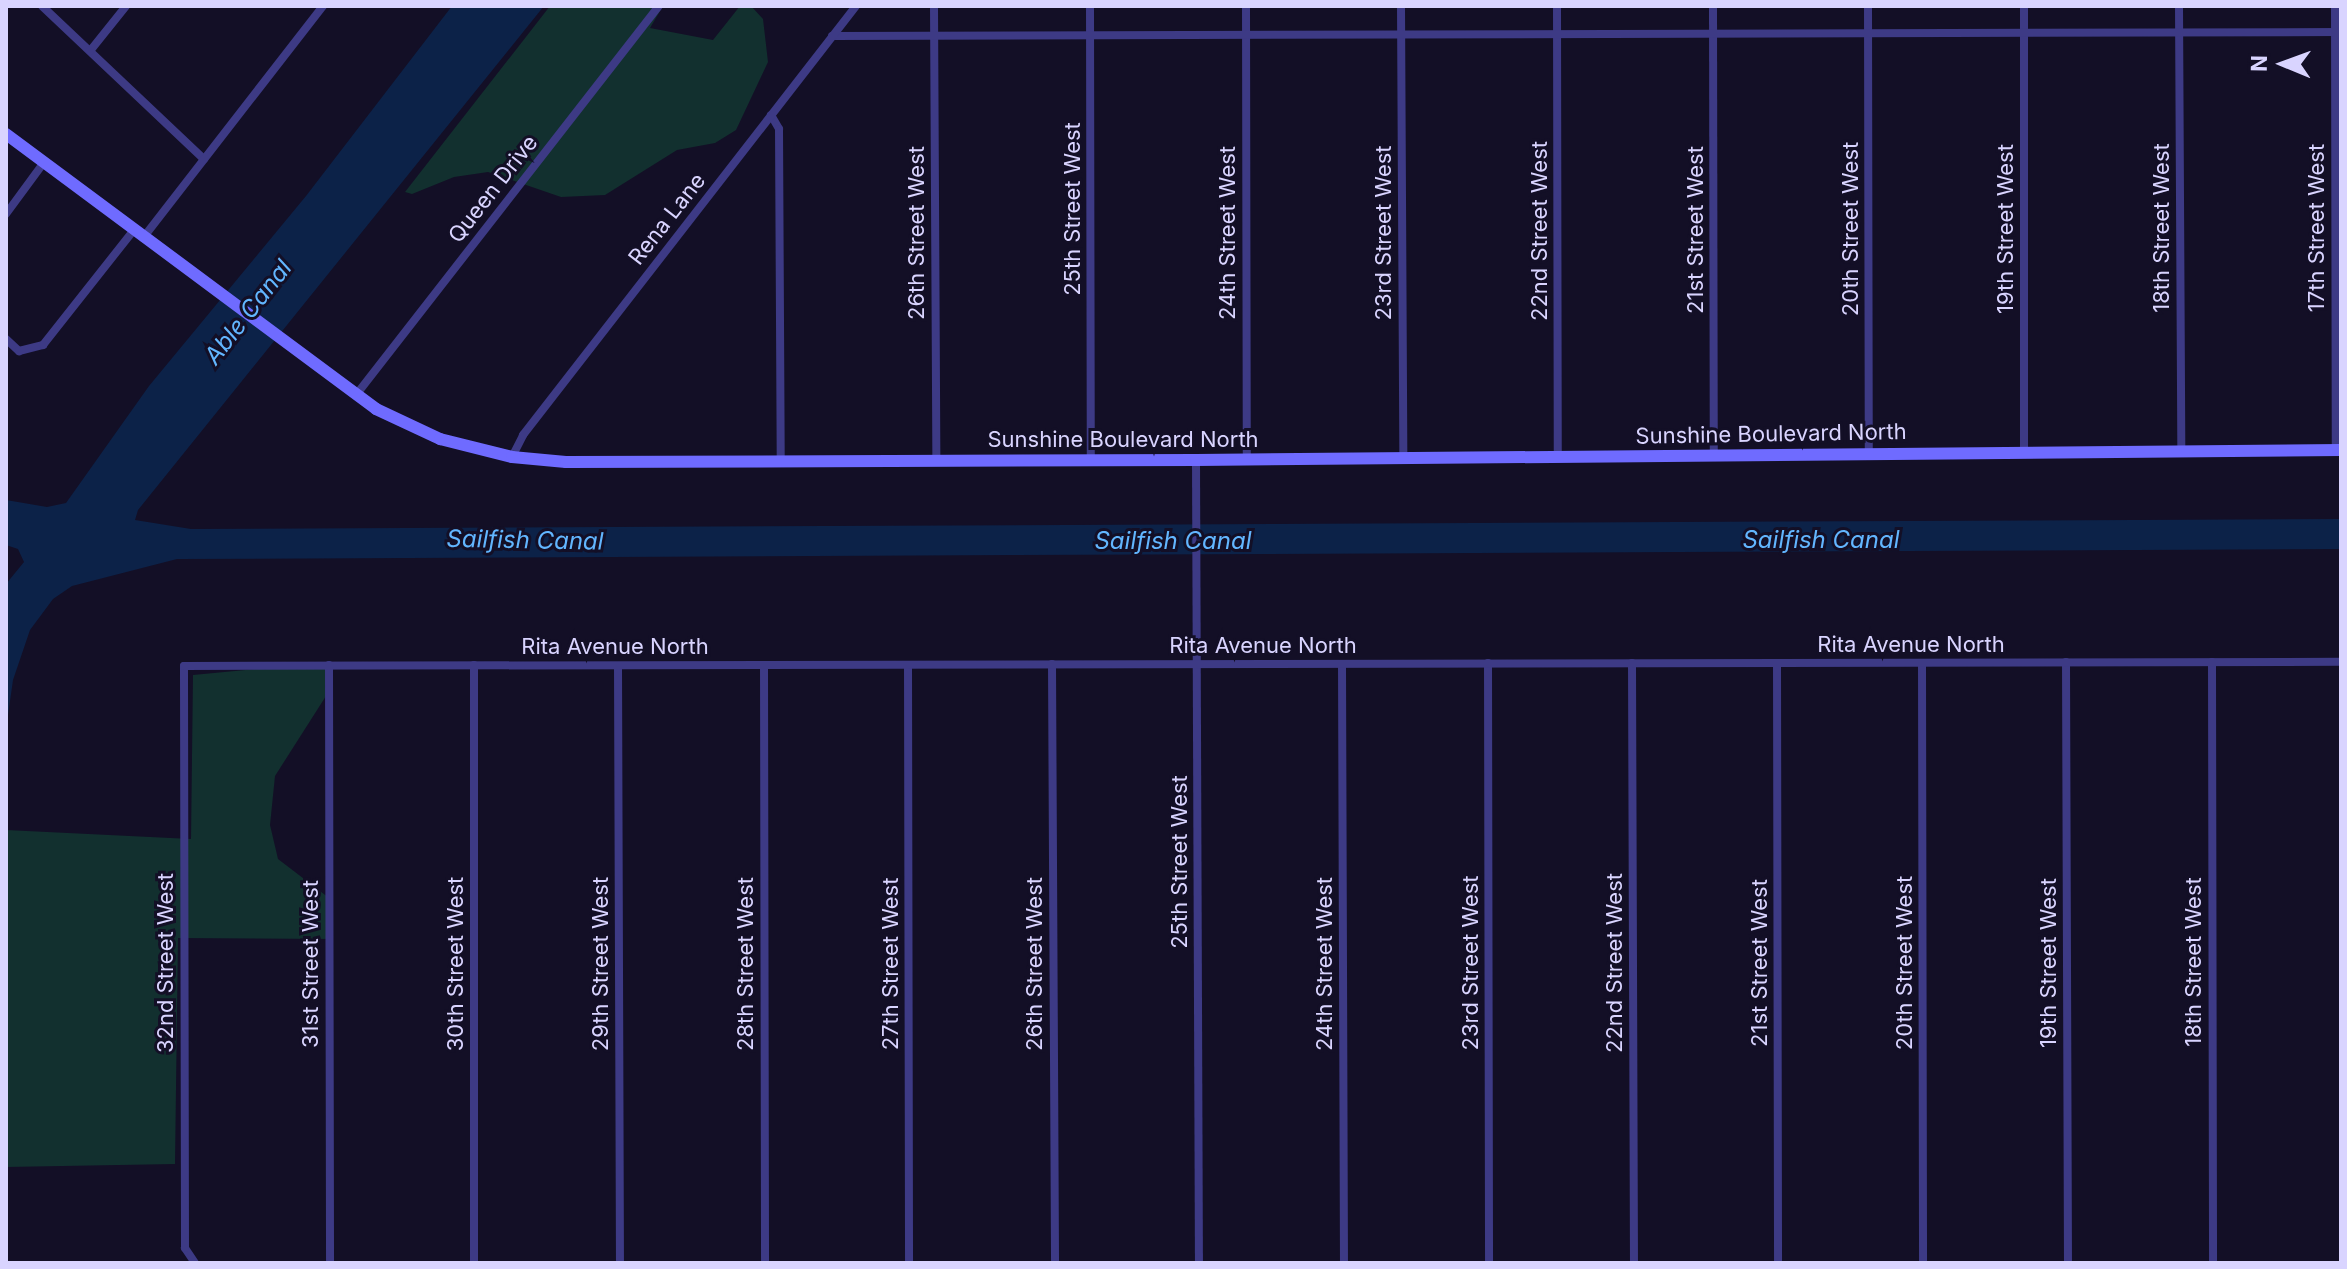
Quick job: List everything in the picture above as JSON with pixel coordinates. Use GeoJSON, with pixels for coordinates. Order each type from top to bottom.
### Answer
{"type":"FeatureCollection","features":[{"type":"Feature","properties":{"kind":"street"},"geometry":{"type":"LineString","coordinates":[[42,6],[204,159]]}},
{"type":"Feature","properties":{"kind":"street"},"geometry":{"type":"LineString","coordinates":[[90,51],[126,6]]}},
{"type":"Feature","properties":{"kind":"street"},"geometry":{"type":"LineString","coordinates":[[6,339],[19,351],[43,345],[204,159],[323,6]]}},
{"type":"Feature","properties":{"kind":"street","name":"Queen Drive"},"geometry":{"type":"LineString","coordinates":[[356,395],[659,6]]}},
{"type":"Feature","properties":{"kind":"street","name":"Rena Lane"},"geometry":{"type":"LineString","coordinates":[[512,457],[523,435],[856,6]]}},
{"type":"Feature","properties":{"kind":"street","name":"26th Street West"},"geometry":{"type":"LineString","coordinates":[[934,6],[936,461]]}},
{"type":"Feature","properties":{"kind":"street","name":"25th Street West"},"geometry":{"type":"LineString","coordinates":[[1090,6],[1091,460]]}},
{"type":"Feature","properties":{"kind":"street","name":"24th Street West"},"geometry":{"type":"LineString","coordinates":[[1246,6],[1247,460]]}},
{"type":"Feature","properties":{"kind":"street","name":"23rd Street West"},"geometry":{"type":"LineString","coordinates":[[1401,6],[1403,459]]}},
{"type":"Feature","properties":{"kind":"street","name":"22nd Street West"},"geometry":{"type":"LineString","coordinates":[[1557,6],[1558,457]]}},
{"type":"Feature","properties":{"kind":"street","name":"21st Street West"},"geometry":{"type":"LineString","coordinates":[[1713,6],[1714,454]]}},
{"type":"Feature","properties":{"kind":"street","name":"20th Street West"},"geometry":{"type":"LineString","coordinates":[[1868,6],[1869,452]]}},
{"type":"Feature","properties":{"kind":"street","name":"19th Street West"},"geometry":{"type":"LineString","coordinates":[[2024,6],[2024,451]]}},
{"type":"Feature","properties":{"kind":"street","name":"18th Street West"},"geometry":{"type":"LineString","coordinates":[[2179,6],[2181,451]]}},
{"type":"Feature","properties":{"kind":"street","name":"17th Street West"},"geometry":{"type":"LineString","coordinates":[[2335,6],[2338,32],[2338,450]]}},
{"type":"Feature","properties":{"kind":"street"},"geometry":{"type":"LineString","coordinates":[[832,36],[2338,32]]}},
{"type":"Feature","properties":{"kind":"street"},"geometry":{"type":"LineString","coordinates":[[771,115],[779,129],[781,461]]}},
{"type":"Feature","properties":{"kind":"street","name":"Sunshine Boulevard North"},"geometry":{"type":"LineString","coordinates":[[6,134],[42,165],[221,292],[356,395],[440,439],[512,457],[781,461],[1247,460],[2338,450]]}},
{"type":"Feature","properties":{"kind":"street"},"geometry":{"type":"LineString","coordinates":[[6,214],[42,165]]}},
{"type":"Feature","properties":{"kind":"street","name":"25th Street West"},"geometry":{"type":"LineString","coordinates":[[1196,460],[1199,1263]]}},
{"type":"Feature","properties":{"kind":"street","name":"19th Street West"},"geometry":{"type":"LineString","coordinates":[[2066,662],[2068,1263]]}},
{"type":"Feature","properties":{"kind":"street","name":"18th Street West"},"geometry":{"type":"LineString","coordinates":[[2212,662],[2213,1263]]}},
{"type":"Feature","properties":{"kind":"street","name":"Rita Avenue North"},"geometry":{"type":"LineString","coordinates":[[184,666],[2341,662]]}},
{"type":"Feature","properties":{"kind":"street","name":"23rd Street West"},"geometry":{"type":"LineString","coordinates":[[1488,663],[1489,1263]]}},
{"type":"Feature","properties":{"kind":"street","name":"22nd Street West"},"geometry":{"type":"LineString","coordinates":[[1632,663],[1634,1263]]}},
{"type":"Feature","properties":{"kind":"street","name":"21st Street West"},"geometry":{"type":"LineString","coordinates":[[1777,663],[1778,1263]]}},
{"type":"Feature","properties":{"kind":"street","name":"20th Street West"},"geometry":{"type":"LineString","coordinates":[[1922,663],[1923,1263]]}},
{"type":"Feature","properties":{"kind":"street","name":"26th Street West"},"geometry":{"type":"LineString","coordinates":[[1052,664],[1055,1263]]}},
{"type":"Feature","properties":{"kind":"street","name":"24th Street West"},"geometry":{"type":"LineString","coordinates":[[1342,664],[1344,1263]]}},
{"type":"Feature","properties":{"kind":"street","name":"31st Street West"},"geometry":{"type":"LineString","coordinates":[[329,665],[330,1263]]}},
{"type":"Feature","properties":{"kind":"street","name":"30th Street West"},"geometry":{"type":"LineString","coordinates":[[474,665],[474,1263]]}},
{"type":"Feature","properties":{"kind":"street","name":"28th Street West"},"geometry":{"type":"LineString","coordinates":[[764,665],[765,1263]]}},
{"type":"Feature","properties":{"kind":"street","name":"27th Street West"},"geometry":{"type":"LineString","coordinates":[[908,665],[909,1263]]}},
{"type":"Feature","properties":{"kind":"street","name":"32nd Street West"},"geometry":{"type":"LineString","coordinates":[[184,666],[185,1248],[193,1261]]}},
{"type":"Feature","properties":{"kind":"street","name":"29th Street West"},"geometry":{"type":"LineString","coordinates":[[618,666],[620,1263]]}},
{"type":"Feature","properties":{"kind":"green space"},"geometry":{"type":"Polygon","coordinates":[[[550,6],[663,6],[650,28],[713,40],[740,6],[751,6],[763,19],[768,62],[736,130],[715,143],[677,150],[605,195],[561,197],[488,172],[454,177],[412,194],[405,192],[550,6]]]}},
{"type":"Feature","properties":{"kind":"green space"},"geometry":{"type":"Polygon","coordinates":[[[308,664],[331,665],[326,696],[275,776],[270,825],[278,859],[333,901],[333,939],[178,938],[175,1164],[6,1167],[6,830],[191,839],[193,675],[308,664]]]}},
{"type":"Feature","properties":{"kind":"water"},"geometry":{"type":"Polygon","coordinates":[[[452,6],[544,6],[138,510],[135,520],[191,529],[2341,519],[2341,549],[177,559],[72,586],[53,599],[30,630],[13,680],[6,729],[6,584],[24,562],[18,549],[6,545],[6,500],[47,507],[66,503],[149,386],[306,196],[452,6]]]}},
{"type":"Feature","properties":{"kind":"water label","name":"Able Canal"},"geometry":{"type":"Point","coordinates":[248,312]}},
{"type":"Feature","properties":{"kind":"water label","name":"Sailfish Canal"},"geometry":{"type":"Point","coordinates":[525,540]}},
{"type":"Feature","properties":{"kind":"water label","name":"Sailfish Canal"},"geometry":{"type":"Point","coordinates":[1821,540]}},
{"type":"Feature","properties":{"kind":"water label","name":"Sailfish Canal"},"geometry":{"type":"Point","coordinates":[1173,541]}}]}
